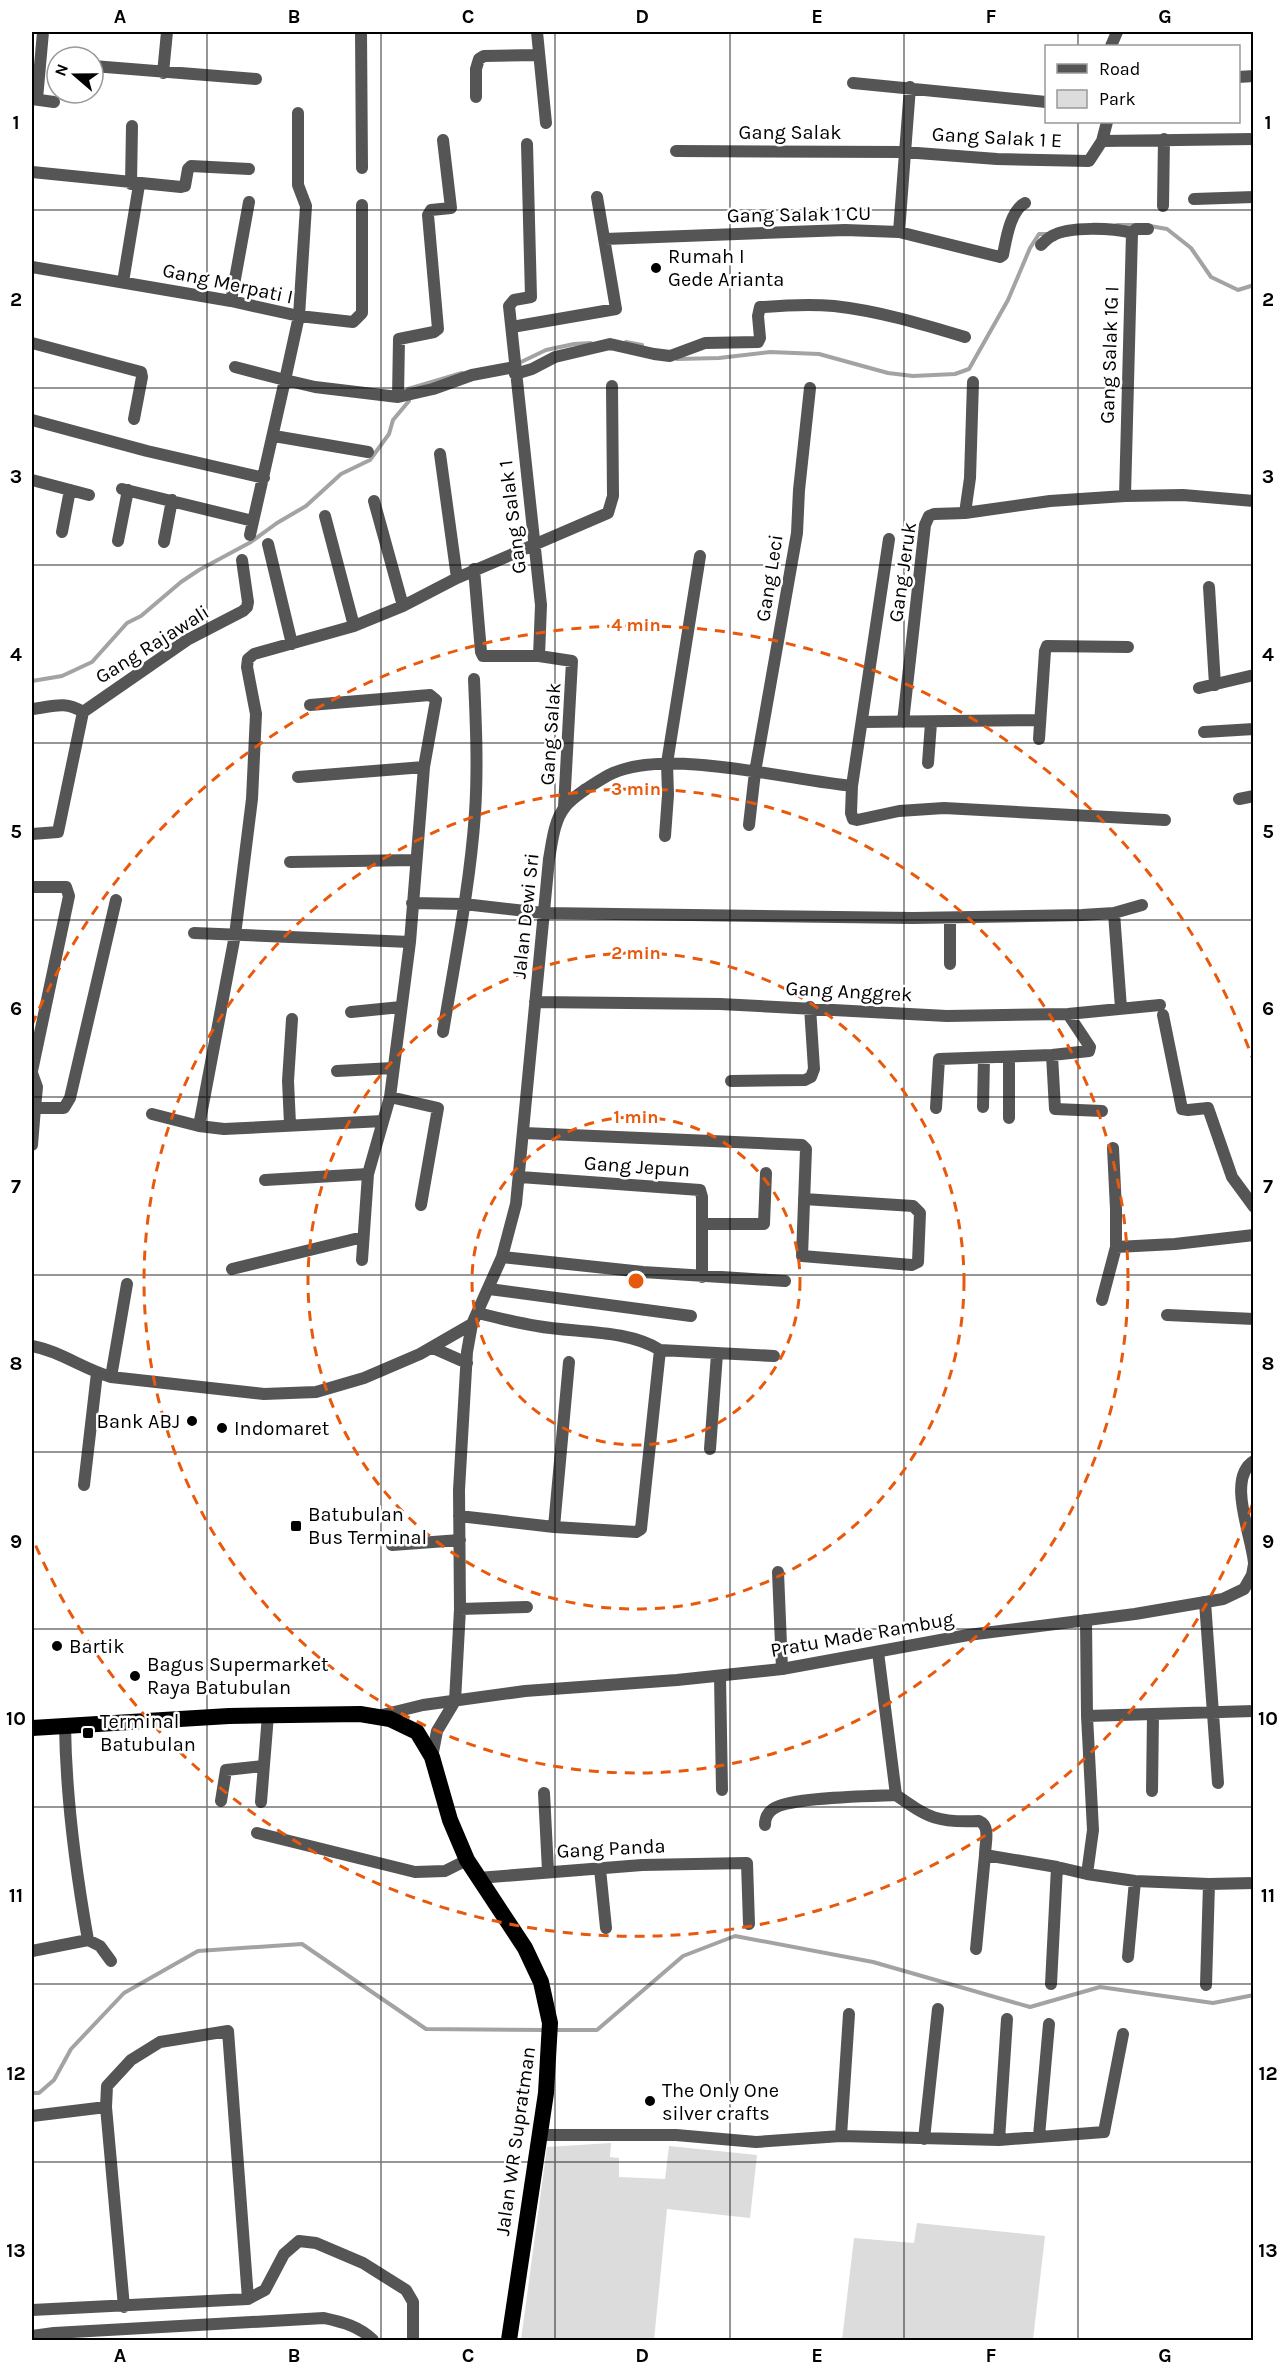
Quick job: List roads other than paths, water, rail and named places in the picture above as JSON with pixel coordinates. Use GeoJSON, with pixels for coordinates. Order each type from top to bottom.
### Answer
{"type":"FeatureCollection","features":[{"type":"Feature","properties":{"kind":"highway","name":"Jalan WR Supratman"},"geometry":{"type":"LineString","coordinates":[[32,1728],[268,1715],[360,1714],[399,1721],[417,1732],[432,1758],[450,1820],[467,1860],[525,1947],[541,1982],[550,2023],[548,2072],[540,2135],[509,2340]]}},
{"type":"Feature","properties":{"kind":"street"},"geometry":{"type":"LineString","coordinates":[[34,99],[43,32]]}},
{"type":"Feature","properties":{"kind":"street"},"geometry":{"type":"LineString","coordinates":[[163,73],[167,32]]}},
{"type":"Feature","properties":{"kind":"street"},"geometry":{"type":"LineString","coordinates":[[361,32],[362,168]]}},
{"type":"Feature","properties":{"kind":"street"},"geometry":{"type":"LineString","coordinates":[[537,32],[546,123]]}},
{"type":"Feature","properties":{"kind":"street"},"geometry":{"type":"LineString","coordinates":[[476,97],[476,69],[479,59],[484,56],[538,55]]}},
{"type":"Feature","properties":{"kind":"street"},"geometry":{"type":"LineString","coordinates":[[105,67],[256,79]]}},
{"type":"Feature","properties":{"kind":"street"},"geometry":{"type":"LineString","coordinates":[[853,83],[1045,102]]}},
{"type":"Feature","properties":{"kind":"street","name":"Gang Salak 1 CU"},"geometry":{"type":"LineString","coordinates":[[605,240],[845,230],[899,232],[910,87]]}},
{"type":"Feature","properties":{"kind":"street"},"geometry":{"type":"LineString","coordinates":[[298,112],[298,185],[306,206],[298,316],[353,322],[362,313],[362,205]]}},
{"type":"Feature","properties":{"kind":"street"},"geometry":{"type":"LineString","coordinates":[[1107,123],[1102,141],[1254,139]]}},
{"type":"Feature","properties":{"kind":"street"},"geometry":{"type":"LineString","coordinates":[[123,282],[135,184],[132,126]]}},
{"type":"Feature","properties":{"kind":"street"},"geometry":{"type":"LineString","coordinates":[[1162,206],[1164,139]]}},
{"type":"Feature","properties":{"kind":"street"},"geometry":{"type":"LineString","coordinates":[[398,397],[399,339],[434,332],[438,329],[428,215],[431,210],[451,208],[443,140]]}},
{"type":"Feature","properties":{"kind":"street","name":"Gang Salak 1 E"},"geometry":{"type":"LineString","coordinates":[[904,152],[997,159],[1089,161],[1102,141]]}},
{"type":"Feature","properties":{"kind":"street","name":"Gang Salak 1"},"geometry":{"type":"LineString","coordinates":[[527,144],[531,297],[510,303],[515,371],[536,543],[541,605],[539,656]]}},
{"type":"Feature","properties":{"kind":"street","name":"Gang Salak"},"geometry":{"type":"LineString","coordinates":[[676,151],[904,152]]}},
{"type":"Feature","properties":{"kind":"street"},"geometry":{"type":"LineString","coordinates":[[32,172],[181,187],[185,186],[188,169],[191,166],[249,170]]}},
{"type":"Feature","properties":{"kind":"street"},"geometry":{"type":"LineString","coordinates":[[512,327],[612,311],[616,307],[597,196]]}},
{"type":"Feature","properties":{"kind":"street"},"geometry":{"type":"LineString","coordinates":[[1194,199],[1254,197]]}},
{"type":"Feature","properties":{"kind":"street"},"geometry":{"type":"LineString","coordinates":[[231,301],[249,202]]}},
{"type":"Feature","properties":{"kind":"street"},"geometry":{"type":"LineString","coordinates":[[899,232],[1000,257],[1003,255],[1016,213],[1025,203]]}},
{"type":"Feature","properties":{"kind":"street"},"geometry":{"type":"LineString","coordinates":[[1041,245],[1053,235],[1087,229],[1106,228],[1132,233],[1136,229],[1148,229]]}},
{"type":"Feature","properties":{"kind":"street","name":"Gang Salak 1G I"},"geometry":{"type":"LineString","coordinates":[[1125,496],[1132,233]]}},
{"type":"Feature","properties":{"kind":"street","name":"Gang Merpati I"},"geometry":{"type":"LineString","coordinates":[[32,267],[231,301],[298,316],[274,436],[250,535]]}},
{"type":"Feature","properties":{"kind":"street"},"geometry":{"type":"LineString","coordinates":[[235,367],[315,387],[398,397],[433,389],[472,375],[532,369],[555,357],[610,344],[670,356],[705,343],[758,342],[760,307],[805,304],[860,309],[965,337]]}},
{"type":"Feature","properties":{"kind":"street"},"geometry":{"type":"LineString","coordinates":[[32,343],[141,372],[134,419]]}},
{"type":"Feature","properties":{"kind":"street"},"geometry":{"type":"LineString","coordinates":[[966,513],[970,478],[973,382]]}},
{"type":"Feature","properties":{"kind":"street"},"geometry":{"type":"LineString","coordinates":[[199,1126],[235,935],[252,799],[256,714],[248,663],[254,654],[354,626],[403,606],[474,570],[605,516],[610,510],[613,496],[612,386]]}},
{"type":"Feature","properties":{"kind":"street","name":"Gang Leci"},"geometry":{"type":"LineString","coordinates":[[749,825],[797,533],[801,468],[810,388]]}},
{"type":"Feature","properties":{"kind":"street"},"geometry":{"type":"LineString","coordinates":[[32,420],[147,451],[264,478]]}},
{"type":"Feature","properties":{"kind":"street"},"geometry":{"type":"LineString","coordinates":[[274,436],[368,452]]}},
{"type":"Feature","properties":{"kind":"street"},"geometry":{"type":"LineString","coordinates":[[440,454],[457,578]]}},
{"type":"Feature","properties":{"kind":"street"},"geometry":{"type":"LineString","coordinates":[[32,480],[89,495]]}},
{"type":"Feature","properties":{"kind":"street"},"geometry":{"type":"LineString","coordinates":[[118,541],[125,489],[254,520]]}},
{"type":"Feature","properties":{"kind":"street"},"geometry":{"type":"LineString","coordinates":[[62,532],[70,490]]}},
{"type":"Feature","properties":{"kind":"street","name":"Gang Jeruk"},"geometry":{"type":"LineString","coordinates":[[903,722],[927,519],[934,514],[966,513],[1038,502],[1125,496],[1183,495],[1254,501]]}},
{"type":"Feature","properties":{"kind":"street"},"geometry":{"type":"LineString","coordinates":[[164,542],[172,500]]}},
{"type":"Feature","properties":{"kind":"street"},"geometry":{"type":"LineString","coordinates":[[374,501],[403,606]]}},
{"type":"Feature","properties":{"kind":"street"},"geometry":{"type":"LineString","coordinates":[[325,516],[354,626]]}},
{"type":"Feature","properties":{"kind":"street"},"geometry":{"type":"LineString","coordinates":[[889,539],[852,786],[851,813],[853,819],[898,811],[944,808],[1165,820]]}},
{"type":"Feature","properties":{"kind":"street"},"geometry":{"type":"LineString","coordinates":[[268,544],[292,644]]}},
{"type":"Feature","properties":{"kind":"street"},"geometry":{"type":"LineString","coordinates":[[665,836],[668,795],[667,763],[700,556]]}},
{"type":"Feature","properties":{"kind":"street","name":"Gang Rajawali"},"geometry":{"type":"LineString","coordinates":[[82,712],[187,640],[245,609],[247,597],[242,560]]}},
{"type":"Feature","properties":{"kind":"street"},"geometry":{"type":"LineString","coordinates":[[474,570],[481,655],[485,657],[539,656]]}},
{"type":"Feature","properties":{"kind":"street"},"geometry":{"type":"LineString","coordinates":[[1209,587],[1215,685]]}},
{"type":"Feature","properties":{"kind":"street"},"geometry":{"type":"LineString","coordinates":[[1039,739],[1047,646],[1128,647]]}},
{"type":"Feature","properties":{"kind":"street","name":"Gang Salak"},"geometry":{"type":"LineString","coordinates":[[539,656],[572,661],[564,807]]}},
{"type":"Feature","properties":{"kind":"street"},"geometry":{"type":"LineString","coordinates":[[1199,688],[1254,675]]}},
{"type":"Feature","properties":{"kind":"street"},"geometry":{"type":"LineString","coordinates":[[443,1032],[464,904],[475,814],[477,761],[474,680]]}},
{"type":"Feature","properties":{"kind":"street"},"geometry":{"type":"LineString","coordinates":[[310,705],[430,695],[436,700],[424,767],[410,942],[390,1098],[368,1174],[362,1260]]}},
{"type":"Feature","properties":{"kind":"street"},"geometry":{"type":"LineString","coordinates":[[32,709],[63,704],[82,712],[58,832],[32,834]]}},
{"type":"Feature","properties":{"kind":"street"},"geometry":{"type":"LineString","coordinates":[[863,722],[1040,720]]}},
{"type":"Feature","properties":{"kind":"street"},"geometry":{"type":"LineString","coordinates":[[928,763],[931,723]]}},
{"type":"Feature","properties":{"kind":"street"},"geometry":{"type":"LineString","coordinates":[[1204,732],[1254,729]]}},
{"type":"Feature","properties":{"kind":"street"},"geometry":{"type":"LineString","coordinates":[[564,807],[580,793],[614,773],[638,766],[667,763],[756,772],[852,786]]}},
{"type":"Feature","properties":{"kind":"street"},"geometry":{"type":"LineString","coordinates":[[298,777],[424,767]]}},
{"type":"Feature","properties":{"kind":"street"},"geometry":{"type":"LineString","coordinates":[[1239,799],[1254,796]]}},
{"type":"Feature","properties":{"kind":"street","name":"Jalan Dewi Sri"},"geometry":{"type":"LineString","coordinates":[[455,1701],[460,1609],[459,1490],[466,1363],[475,1319],[502,1257],[513,1221],[520,1177],[543,913],[553,838],[564,807]]}},
{"type":"Feature","properties":{"kind":"street"},"geometry":{"type":"LineString","coordinates":[[290,862],[415,860]]}},
{"type":"Feature","properties":{"kind":"street"},"geometry":{"type":"LineString","coordinates":[[32,886],[66,887],[69,896],[32,1072],[37,1087],[32,1145]]}},
{"type":"Feature","properties":{"kind":"street"},"geometry":{"type":"LineString","coordinates":[[35,1108],[64,1108],[70,1098],[117,900]]}},
{"type":"Feature","properties":{"kind":"street"},"geometry":{"type":"LineString","coordinates":[[412,903],[464,904],[543,913],[950,918],[1114,913],[1142,905]]}},
{"type":"Feature","properties":{"kind":"street"},"geometry":{"type":"LineString","coordinates":[[1114,913],[1121,1008]]}},
{"type":"Feature","properties":{"kind":"street"},"geometry":{"type":"LineString","coordinates":[[950,918],[950,964]]}},
{"type":"Feature","properties":{"kind":"street"},"geometry":{"type":"LineString","coordinates":[[194,933],[410,942]]}},
{"type":"Feature","properties":{"kind":"street","name":"Gang Anggrek"},"geometry":{"type":"LineString","coordinates":[[535,1002],[810,1007],[947,1016],[1068,1014],[1121,1008],[1162,1010],[1182,1109],[1208,1108],[1233,1177],[1254,1207]]}},
{"type":"Feature","properties":{"kind":"street"},"geometry":{"type":"LineString","coordinates":[[351,1012],[401,1007]]}},
{"type":"Feature","properties":{"kind":"street"},"geometry":{"type":"LineString","coordinates":[[731,1081],[805,1080],[811,1077],[814,1069],[810,1007]]}},
{"type":"Feature","properties":{"kind":"street"},"geometry":{"type":"LineString","coordinates":[[936,1108],[939,1059],[1087,1052],[1090,1049],[1068,1014]]}},
{"type":"Feature","properties":{"kind":"street"},"geometry":{"type":"LineString","coordinates":[[290,1124],[288,1081],[292,1019]]}},
{"type":"Feature","properties":{"kind":"street"},"geometry":{"type":"LineString","coordinates":[[1052,1055],[1055,1109],[1102,1111]]}},
{"type":"Feature","properties":{"kind":"street"},"geometry":{"type":"LineString","coordinates":[[1009,1118],[1010,1057]]}},
{"type":"Feature","properties":{"kind":"street"},"geometry":{"type":"LineString","coordinates":[[983,1107],[984,1058]]}},
{"type":"Feature","properties":{"kind":"street"},"geometry":{"type":"LineString","coordinates":[[337,1071],[393,1068]]}},
{"type":"Feature","properties":{"kind":"street"},"geometry":{"type":"LineString","coordinates":[[390,1098],[438,1108],[422,1205]]}},
{"type":"Feature","properties":{"kind":"street"},"geometry":{"type":"LineString","coordinates":[[152,1114],[199,1126],[224,1129],[383,1121]]}},
{"type":"Feature","properties":{"kind":"street"},"geometry":{"type":"LineString","coordinates":[[524,1133],[804,1146],[802,1256],[912,1265],[918,1262],[920,1213],[913,1206],[804,1199]]}},
{"type":"Feature","properties":{"kind":"street"},"geometry":{"type":"LineString","coordinates":[[1102,1300],[1116,1247],[1113,1148]]}},
{"type":"Feature","properties":{"kind":"street"},"geometry":{"type":"LineString","coordinates":[[703,1224],[764,1224],[766,1173]]}},
{"type":"Feature","properties":{"kind":"street"},"geometry":{"type":"LineString","coordinates":[[265,1179],[368,1174]]}},
{"type":"Feature","properties":{"kind":"street","name":"Gang Jepun"},"geometry":{"type":"LineString","coordinates":[[520,1177],[698,1190],[702,1194],[702,1277]]}},
{"type":"Feature","properties":{"kind":"street"},"geometry":{"type":"LineString","coordinates":[[1116,1247],[1175,1244],[1254,1235]]}},
{"type":"Feature","properties":{"kind":"street"},"geometry":{"type":"LineString","coordinates":[[232,1269],[363,1237]]}},
{"type":"Feature","properties":{"kind":"street"},"geometry":{"type":"LineString","coordinates":[[502,1257],[702,1277],[785,1281]]}},
{"type":"Feature","properties":{"kind":"street"},"geometry":{"type":"LineString","coordinates":[[111,1377],[127,1284]]}},
{"type":"Feature","properties":{"kind":"street"},"geometry":{"type":"LineString","coordinates":[[489,1289],[691,1316]]}},
{"type":"Feature","properties":{"kind":"street"},"geometry":{"type":"LineString","coordinates":[[1167,1315],[1254,1319]]}},
{"type":"Feature","properties":{"kind":"street"},"geometry":{"type":"LineString","coordinates":[[32,1346],[111,1377],[224,1390],[300,1394],[350,1383],[433,1348],[475,1319],[628,1338],[660,1350],[774,1356]]}},
{"type":"Feature","properties":{"kind":"street"},"geometry":{"type":"LineString","coordinates":[[433,1348],[466,1363]]}},
{"type":"Feature","properties":{"kind":"street"},"geometry":{"type":"LineString","coordinates":[[459,1516],[554,1527],[636,1532],[641,1529],[660,1350]]}},
{"type":"Feature","properties":{"kind":"street"},"geometry":{"type":"LineString","coordinates":[[710,1449],[717,1354]]}},
{"type":"Feature","properties":{"kind":"street"},"geometry":{"type":"LineString","coordinates":[[554,1527],[569,1362]]}},
{"type":"Feature","properties":{"kind":"street"},"geometry":{"type":"LineString","coordinates":[[84,1485],[97,1373]]}},
{"type":"Feature","properties":{"kind":"street","name":"Pratu Made Rambug"},"geometry":{"type":"LineString","coordinates":[[377,1716],[423,1705],[525,1691],[782,1669],[968,1635],[1086,1620],[1233,1596],[1251,1585],[1254,1564],[1241,1482],[1244,1468],[1254,1461]]}},
{"type":"Feature","properties":{"kind":"street"},"geometry":{"type":"LineString","coordinates":[[392,1545],[460,1540]]}},
{"type":"Feature","properties":{"kind":"street"},"geometry":{"type":"LineString","coordinates":[[778,1572],[782,1669]]}},
{"type":"Feature","properties":{"kind":"street"},"geometry":{"type":"LineString","coordinates":[[1205,1602],[1218,1783]]}},
{"type":"Feature","properties":{"kind":"street"},"geometry":{"type":"LineString","coordinates":[[460,1609],[527,1607]]}},
{"type":"Feature","properties":{"kind":"street"},"geometry":{"type":"LineString","coordinates":[[1086,1620],[1087,1716],[1093,1830],[1087,1874]]}},
{"type":"Feature","properties":{"kind":"street"},"geometry":{"type":"LineString","coordinates":[[879,1652],[896,1795]]}},
{"type":"Feature","properties":{"kind":"street"},"geometry":{"type":"LineString","coordinates":[[720,1676],[722,1790]]}},
{"type":"Feature","properties":{"kind":"street"},"geometry":{"type":"LineString","coordinates":[[432,1758],[437,1731],[455,1701]]}},
{"type":"Feature","properties":{"kind":"street"},"geometry":{"type":"LineString","coordinates":[[1087,1716],[1254,1711]]}},
{"type":"Feature","properties":{"kind":"street"},"geometry":{"type":"LineString","coordinates":[[1152,1791],[1153,1714]]}},
{"type":"Feature","properties":{"kind":"street"},"geometry":{"type":"LineString","coordinates":[[261,1802],[268,1715]]}},
{"type":"Feature","properties":{"kind":"street"},"geometry":{"type":"LineString","coordinates":[[64,1725],[66,1787],[73,1856],[88,1940]]}},
{"type":"Feature","properties":{"kind":"street"},"geometry":{"type":"LineString","coordinates":[[221,1801],[226,1770],[263,1766]]}},
{"type":"Feature","properties":{"kind":"street"},"geometry":{"type":"LineString","coordinates":[[544,1793],[548,1871]]}},
{"type":"Feature","properties":{"kind":"street"},"geometry":{"type":"LineString","coordinates":[[765,1826],[766,1818],[772,1809],[787,1803],[896,1795],[922,1813],[938,1820],[984,1823],[986,1828],[985,1855],[976,1949]]}},
{"type":"Feature","properties":{"kind":"street"},"geometry":{"type":"LineString","coordinates":[[257,1833],[415,1872],[445,1871],[467,1860]]}},
{"type":"Feature","properties":{"kind":"street"},"geometry":{"type":"LineString","coordinates":[[985,1855],[1135,1881],[1209,1884],[1254,1882]]}},
{"type":"Feature","properties":{"kind":"street","name":"Gang Panda"},"geometry":{"type":"LineString","coordinates":[[478,1878],[642,1865],[747,1863],[749,1924]]}},
{"type":"Feature","properties":{"kind":"street"},"geometry":{"type":"LineString","coordinates":[[1051,1984],[1057,1867]]}},
{"type":"Feature","properties":{"kind":"street"},"geometry":{"type":"LineString","coordinates":[[600,1869],[606,1928]]}},
{"type":"Feature","properties":{"kind":"street"},"geometry":{"type":"LineString","coordinates":[[1128,1957],[1135,1881]]}},
{"type":"Feature","properties":{"kind":"street"},"geometry":{"type":"LineString","coordinates":[[1206,1985],[1209,1884]]}},
{"type":"Feature","properties":{"kind":"street"},"geometry":{"type":"LineString","coordinates":[[32,1951],[88,1940],[100,1946],[111,1960]]}},
{"type":"Feature","properties":{"kind":"street"},"geometry":{"type":"LineString","coordinates":[[924,2139],[938,2009]]}},
{"type":"Feature","properties":{"kind":"street"},"geometry":{"type":"LineString","coordinates":[[841,2136],[849,2014]]}},
{"type":"Feature","properties":{"kind":"street"},"geometry":{"type":"LineString","coordinates":[[999,2140],[1007,2019]]}},
{"type":"Feature","properties":{"kind":"street"},"geometry":{"type":"LineString","coordinates":[[1039,2136],[1049,2025]]}},
{"type":"Feature","properties":{"kind":"street"},"geometry":{"type":"LineString","coordinates":[[124,2307],[106,2107],[107,2086],[131,2060],[160,2042],[228,2031],[249,2299]]}},
{"type":"Feature","properties":{"kind":"street"},"geometry":{"type":"LineString","coordinates":[[540,2135],[676,2135],[756,2142],[841,2136],[999,2140],[1104,2132],[1123,2034]]}},
{"type":"Feature","properties":{"kind":"street"},"geometry":{"type":"LineString","coordinates":[[32,2116],[106,2107]]}},
{"type":"Feature","properties":{"kind":"street"},"geometry":{"type":"LineString","coordinates":[[32,2310],[249,2299],[265,2290],[289,2248],[298,2241],[316,2243],[363,2263],[406,2290],[413,2302],[413,2340]]}},
{"type":"Feature","properties":{"kind":"street"},"geometry":{"type":"LineString","coordinates":[[32,2336],[54,2337],[324,2318],[347,2323],[373,2340]]}},
{"type":"Feature","properties":{"kind":"waterway"},"geometry":{"type":"LineString","coordinates":[[1117,225],[1136,225]]}},
{"type":"Feature","properties":{"kind":"waterway"},"geometry":{"type":"LineString","coordinates":[[1150,226],[1167,229],[1191,248],[1211,277],[1238,290],[1254,285]]}},
{"type":"Feature","properties":{"kind":"waterway"},"geometry":{"type":"LineString","coordinates":[[677,359],[719,358],[770,352],[819,354],[888,373],[913,376],[955,374],[969,369],[1008,300],[1030,248],[1039,234],[1048,234]]}},
{"type":"Feature","properties":{"kind":"waterway"},"geometry":{"type":"LineString","coordinates":[[626,342],[642,345]]}},
{"type":"Feature","properties":{"kind":"waterway"},"geometry":{"type":"LineString","coordinates":[[519,363],[546,350],[591,343]]}},
{"type":"Feature","properties":{"kind":"waterway"},"geometry":{"type":"LineString","coordinates":[[408,389],[462,373]]}},
{"type":"Feature","properties":{"kind":"waterway"},"geometry":{"type":"LineString","coordinates":[[32,681],[62,676],[92,662],[127,623],[141,616],[181,582],[251,542],[306,506],[341,474],[370,460],[389,434],[393,420],[409,401]]}},
{"type":"Feature","properties":{"kind":"waterway"},"geometry":{"type":"LineString","coordinates":[[554,2030],[597,2030],[683,1956],[735,1936],[873,1962],[1030,2007],[1100,1987],[1213,2003],[1254,1995]]}},
{"type":"Feature","properties":{"kind":"waterway"},"geometry":{"type":"LineString","coordinates":[[32,2093],[39,2093],[54,2080],[71,2049],[124,1993],[198,1951],[302,1944],[426,2029],[546,2030]]}},
{"type":"Feature","properties":{"kind":"place","name":"Rumah I Gede Arianta"},"geometry":{"type":"Point","coordinates":[656,268]}},
{"type":"Feature","properties":{"kind":"place","name":"Bank ABJ"},"geometry":{"type":"Point","coordinates":[192,1421]}},
{"type":"Feature","properties":{"kind":"place","name":"Indomaret"},"geometry":{"type":"Point","coordinates":[222,1428]}},
{"type":"Feature","properties":{"kind":"place","name":"Batubulan Bus Terminal"},"geometry":{"type":"Point","coordinates":[296,1526]}},
{"type":"Feature","properties":{"kind":"place","name":"Bartik"},"geometry":{"type":"Point","coordinates":[57,1646]}},
{"type":"Feature","properties":{"kind":"place","name":"Bagus Supermarket Raya Batubulan"},"geometry":{"type":"Point","coordinates":[135,1676]}},
{"type":"Feature","properties":{"kind":"place","name":"Terminal Batubulan"},"geometry":{"type":"Point","coordinates":[88,1733]}},
{"type":"Feature","properties":{"kind":"place","name":"The Only One silver crafts"},"geometry":{"type":"Point","coordinates":[650,2101]}}]}
